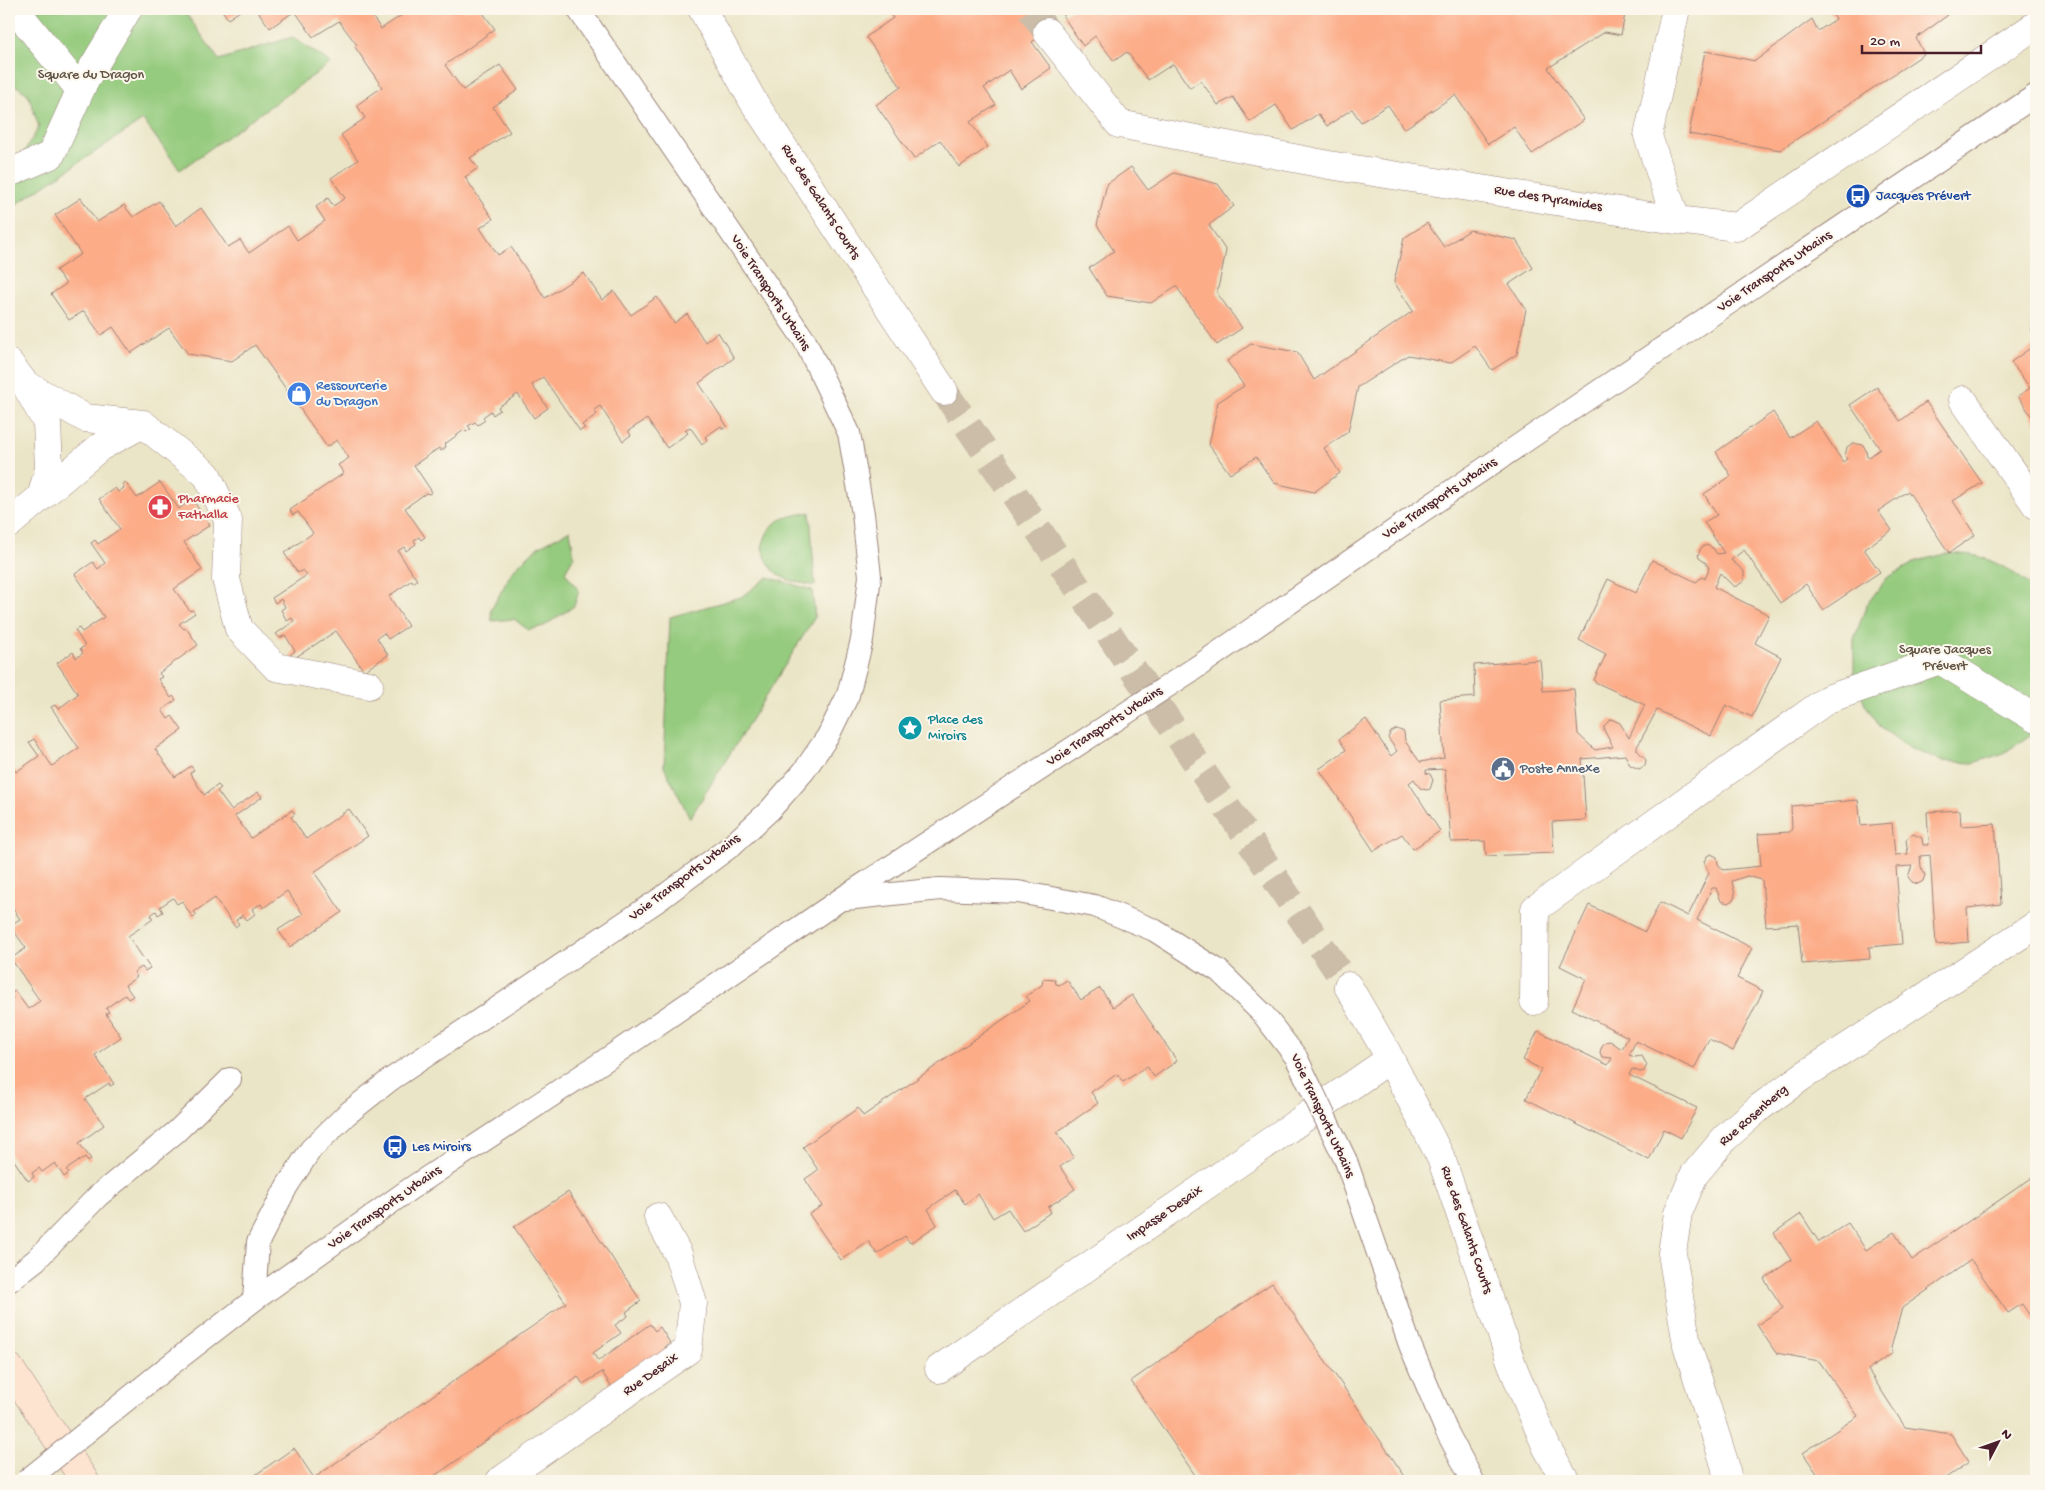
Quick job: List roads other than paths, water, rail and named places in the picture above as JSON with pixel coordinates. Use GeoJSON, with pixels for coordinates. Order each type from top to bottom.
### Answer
{"type":"FeatureCollection","features":[{"type":"Feature","properties":{"kind":"main road"},"geometry":{"type":"LineString","coordinates":[[9,1367],[85,1481]]}},
{"type":"Feature","properties":{"kind":"street"},"geometry":{"type":"LineString","coordinates":[[15,9],[80,90]]}},
{"type":"Feature","properties":{"kind":"street"},"geometry":{"type":"LineString","coordinates":[[9,173],[51,155],[80,90],[128,9]]}},
{"type":"Feature","properties":{"kind":"street","name":"Rue des Galants Courts"},"geometry":{"type":"LineString","coordinates":[[702,9],[753,100],[944,391]]}},
{"type":"Feature","properties":{"kind":"street"},"geometry":{"type":"LineString","coordinates":[[1676,9],[1648,136],[1676,220]]}},
{"type":"Feature","properties":{"kind":"street","name":"Rue des Pyramides"},"geometry":{"type":"LineString","coordinates":[[1047,32],[1119,124],[1329,165],[1676,220],[1736,227],[2036,25]]}},
{"type":"Feature","properties":{"kind":"street"},"geometry":{"type":"LineString","coordinates":[[9,363],[25,384],[47,423],[49,469],[40,497]]}},
{"type":"Feature","properties":{"kind":"street"},"geometry":{"type":"LineString","coordinates":[[25,384],[85,418],[143,424],[207,475],[228,520],[226,579],[239,629],[276,667],[369,685]]}},
{"type":"Feature","properties":{"kind":"street"},"geometry":{"type":"LineString","coordinates":[[1963,400],[2036,505]]}},
{"type":"Feature","properties":{"kind":"street"},"geometry":{"type":"LineString","coordinates":[[9,524],[100,447],[143,424]]}},
{"type":"Feature","properties":{"kind":"street"},"geometry":{"type":"LineString","coordinates":[[1534,1001],[1536,909],[1828,699],[1940,660],[2036,719]]}},
{"type":"Feature","properties":{"kind":"street","name":"Rue Rosenberg"},"geometry":{"type":"LineString","coordinates":[[1728,1481],[1725,1464],[1687,1345],[1672,1253],[1678,1213],[1694,1175],[1725,1138],[1760,1107],[1802,1076],[2036,925]]}},
{"type":"Feature","properties":{"kind":"street","name":"Rue des Galants Courts"},"geometry":{"type":"LineString","coordinates":[[1348,986],[1390,1059],[1441,1158],[1514,1370],[1547,1448],[1566,1481]]}},
{"type":"Feature","properties":{"kind":"street","name":"Impasse Desaix"},"geometry":{"type":"LineString","coordinates":[[939,1370],[1390,1059]]}},
{"type":"Feature","properties":{"kind":"street","name":"Rue Desaix"},"geometry":{"type":"LineString","coordinates":[[500,1481],[688,1350],[693,1303],[678,1254],[658,1217]]}},
{"type":"Feature","properties":{"kind":"lane","name":"Voie Transports Urbains"},"geometry":{"type":"LineString","coordinates":[[254,1300],[258,1242],[287,1186],[311,1149],[347,1114],[390,1080],[660,899],[731,846],[770,810],[804,771],[828,736],[848,695],[855,668],[862,640],[870,576],[863,514],[849,433],[805,341],[578,9]]}},
{"type":"Feature","properties":{"kind":"lane","name":"Voie Transports Urbains"},"geometry":{"type":"LineString","coordinates":[[26,1481],[254,1300],[410,1189],[604,1062],[841,899],[1200,665],[1275,612],[2036,95]]}},
{"type":"Feature","properties":{"kind":"lane","name":"Voie Transports Urbains"},"geometry":{"type":"LineString","coordinates":[[841,899],[940,889],[1018,892],[1095,906],[1154,930],[1219,971],[1263,1014],[1296,1057],[1346,1160],[1410,1345],[1446,1430],[1473,1481]]}},
{"type":"Feature","properties":{"kind":"lane"},"geometry":{"type":"LineString","coordinates":[[9,1281],[36,1260],[98,1196],[176,1132],[230,1079]]}},
{"type":"Feature","properties":{"kind":"tunnel"},"geometry":{"type":"LineString","coordinates":[[1031,9],[1047,32]]}},
{"type":"Feature","properties":{"kind":"tunnel"},"geometry":{"type":"LineString","coordinates":[[944,391],[1348,986]]}},
{"type":"Feature","properties":{"kind":"place","name":"Jacques Prévert"},"geometry":{"type":"Point","coordinates":[1858,196]}},
{"type":"Feature","properties":{"kind":"place","name":"Ressourcerie du Dragon"},"geometry":{"type":"Point","coordinates":[299,394]}},
{"type":"Feature","properties":{"kind":"place","name":"Pharmacie Fathalla"},"geometry":{"type":"Point","coordinates":[160,507]}},
{"type":"Feature","properties":{"kind":"place","name":"Place des Miroirs"},"geometry":{"type":"Point","coordinates":[910,728]}},
{"type":"Feature","properties":{"kind":"place","name":"Poste Annexe"},"geometry":{"type":"Point","coordinates":[1503,769]}},
{"type":"Feature","properties":{"kind":"place","name":"Les Miroirs"},"geometry":{"type":"Point","coordinates":[395,1147]}},
{"type":"Feature","properties":{"kind":"park label","name":"Square du Dragon"},"geometry":{"type":"Point","coordinates":[91,75]}},
{"type":"Feature","properties":{"kind":"park label","name":"Square Jacques Prévert"},"geometry":{"type":"Point","coordinates":[1945,658]}}]}
